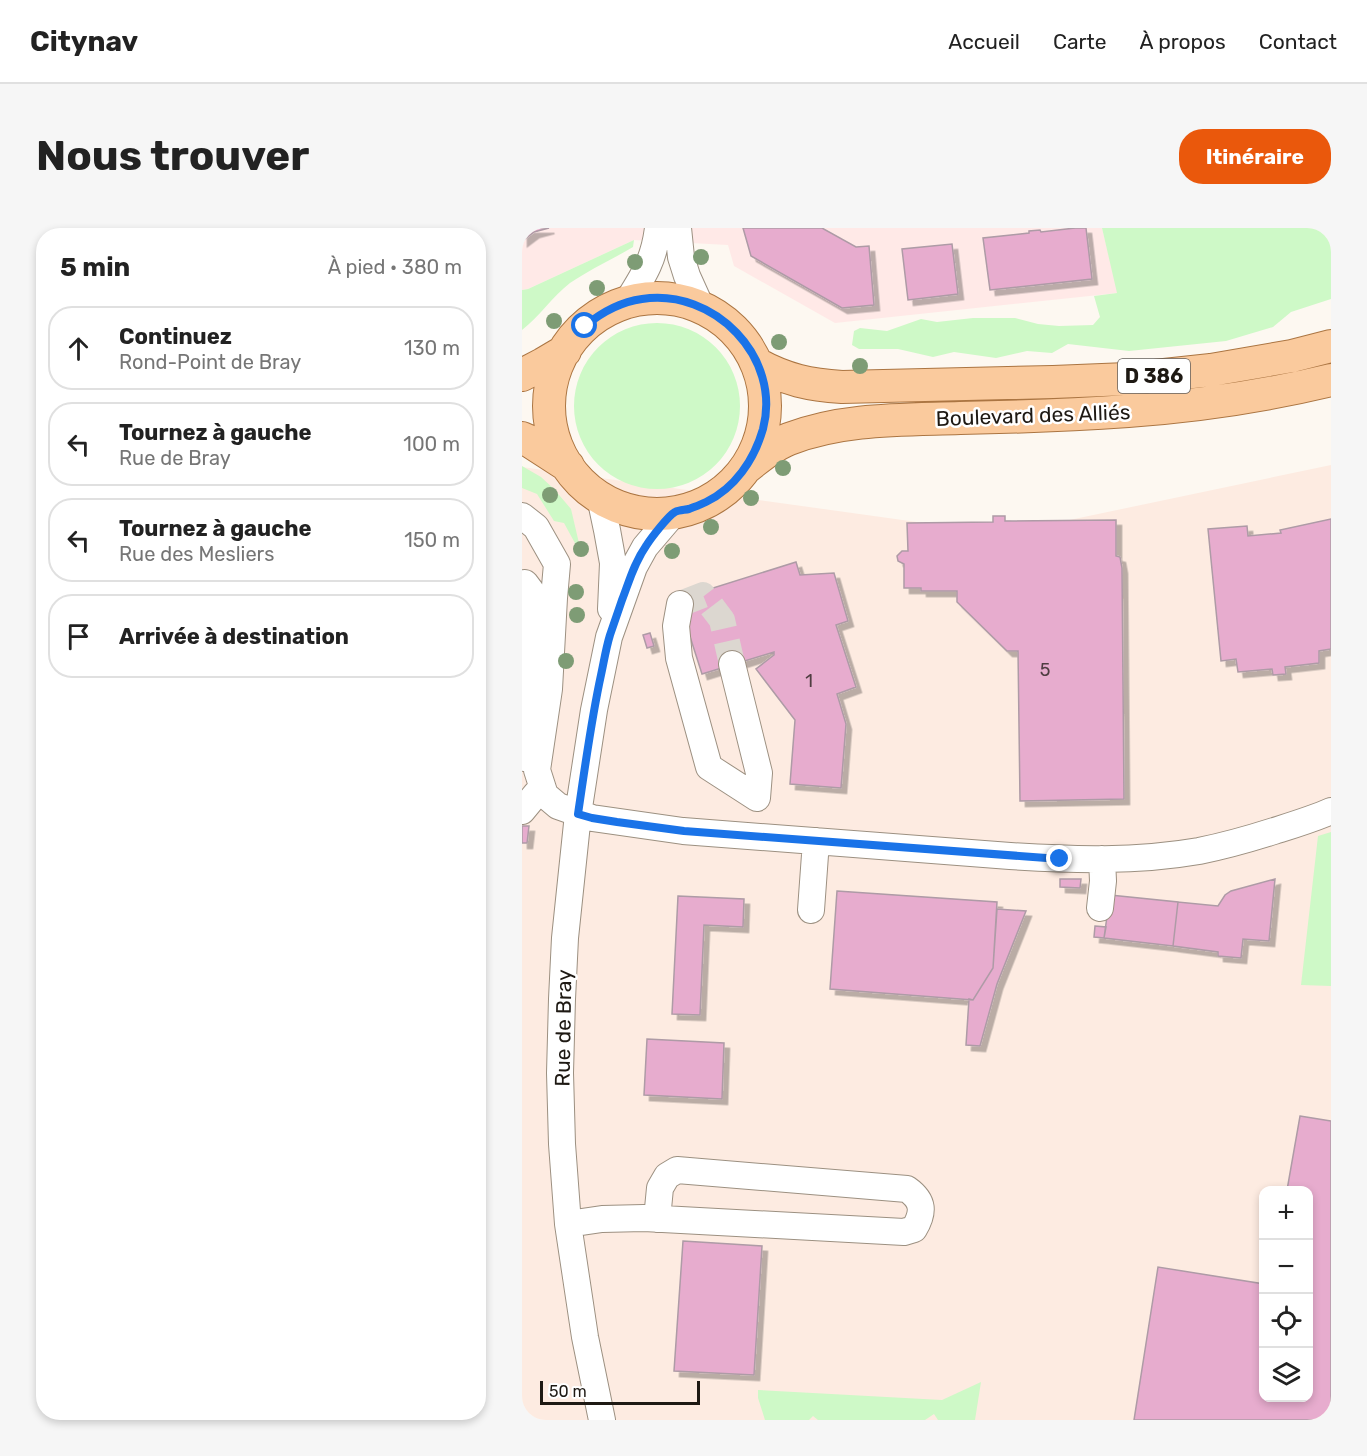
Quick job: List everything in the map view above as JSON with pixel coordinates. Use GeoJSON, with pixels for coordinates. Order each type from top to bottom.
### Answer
{"type":"FeatureCollection","features":[{"type":"Feature","properties":{"kind":"main road"},"geometry":{"type":"LineString","coordinates":[[657,297],[672,298],[701,307],[729,324],[750,350],[757,364],[765,395],[764,426],[753,456],[744,470],[721,493],[690,509],[674,513],[648,513],[623,508],[587,488],[560,453],[550,409],[553,379],[565,351],[585,326],[612,308],[627,302],[657,297]]}},
{"type":"Feature","properties":{"kind":"main road","name":"Boulevard des Alliés"},"geometry":{"type":"LineString","coordinates":[[757,364],[774,374],[819,386],[1053,382],[1127,379],[1211,370],[1292,356],[1331,346]]}},
{"type":"Feature","properties":{"kind":"main road"},"geometry":{"type":"LineString","coordinates":[[522,375],[565,351]]}},
{"type":"Feature","properties":{"kind":"main road","name":"Boulevard des Alliés"},"geometry":{"type":"LineString","coordinates":[[744,470],[774,446],[786,440],[846,425],[867,422],[1170,408],[1294,389],[1331,380]]}},
{"type":"Feature","properties":{"kind":"main road"},"geometry":{"type":"LineString","coordinates":[[522,438],[568,466]]}},
{"type":"Feature","properties":{"kind":"street"},"geometry":{"type":"LineString","coordinates":[[627,302],[653,256],[658,228]]}},
{"type":"Feature","properties":{"kind":"street"},"geometry":{"type":"LineString","coordinates":[[678,228],[681,256],[701,307]]}},
{"type":"Feature","properties":{"kind":"street","name":"Rue de Bray"},"geometry":{"type":"LineString","coordinates":[[600,497],[613,563],[609,637]]}},
{"type":"Feature","properties":{"kind":"street","name":"Rue de Bray"},"geometry":{"type":"LineString","coordinates":[[602,1420],[585,1337],[568,1224],[562,1144],[560,1073],[562,999],[569,895],[578,814],[594,710],[609,637],[634,567],[645,547],[674,513]]}},
{"type":"Feature","properties":{"kind":"street"},"geometry":{"type":"LineString","coordinates":[[522,516],[536,527],[557,564],[549,688],[534,800]]}},
{"type":"Feature","properties":{"kind":"street"},"geometry":{"type":"LineString","coordinates":[[522,542],[532,545],[544,561],[554,598]]}},
{"type":"Feature","properties":{"kind":"street"},"geometry":{"type":"LineString","coordinates":[[525,583],[532,596],[523,771],[534,800]]}},
{"type":"Feature","properties":{"kind":"street"},"geometry":{"type":"LineString","coordinates":[[680,604],[676,626],[679,658],[709,767],[758,798]]}},
{"type":"Feature","properties":{"kind":"street"},"geometry":{"type":"LineString","coordinates":[[732,664],[759,773],[754,837]]}},
{"type":"Feature","properties":{"kind":"street"},"geometry":{"type":"LineString","coordinates":[[534,800],[592,818],[684,831],[1040,858],[1102,859],[1198,851],[1243,841],[1331,811]]}},
{"type":"Feature","properties":{"kind":"street"},"geometry":{"type":"LineString","coordinates":[[811,910],[816,841]]}},
{"type":"Feature","properties":{"kind":"street"},"geometry":{"type":"LineString","coordinates":[[1100,908],[1103,881],[1102,859]]}},
{"type":"Feature","properties":{"kind":"street"},"geometry":{"type":"LineString","coordinates":[[568,1224],[602,1219],[657,1219],[904,1232],[914,1229],[919,1219],[920,1204],[916,1195],[907,1189],[677,1170],[667,1176],[660,1188],[657,1219]]}},
{"type":"Feature","properties":{"kind":"shaded area"},"geometry":{"type":"Polygon","coordinates":[[[522,228],[1102,228],[1118,293],[835,323],[734,266],[728,245],[634,240],[522,290],[522,228]]]}},
{"type":"Feature","properties":{"kind":"shaded area"},"geometry":{"type":"Polygon","coordinates":[[[1331,465],[1331,1420],[522,1420],[522,467],[1003,534],[1331,465]]]}},
{"type":"Feature","properties":{"kind":"green space"},"geometry":{"type":"Polygon","coordinates":[[[1102,228],[1331,228],[1331,299],[1291,312],[1273,327],[1226,341],[1129,351],[1068,344],[1052,353],[1027,351],[996,358],[954,352],[933,357],[898,349],[859,349],[852,345],[854,331],[860,328],[887,331],[921,319],[937,322],[973,318],[1015,318],[1059,326],[1093,325],[1100,317],[1094,296],[1117,293],[1102,228]]]}},
{"type":"Feature","properties":{"kind":"green space"},"geometry":{"type":"Polygon","coordinates":[[[634,240],[633,247],[570,283],[522,330],[522,290],[634,240]]]}},
{"type":"Feature","properties":{"kind":"green space"},"geometry":{"type":"Polygon","coordinates":[[[657,323],[689,330],[716,347],[733,374],[740,406],[733,438],[716,465],[689,482],[657,489],[625,482],[598,465],[581,438],[574,406],[581,374],[598,347],[625,330],[657,323]]]}},
{"type":"Feature","properties":{"kind":"green space"},"geometry":{"type":"Polygon","coordinates":[[[522,466],[541,477],[571,509],[582,556],[564,523],[554,521],[537,494],[522,488],[522,466]]]}},
{"type":"Feature","properties":{"kind":"green space"},"geometry":{"type":"Polygon","coordinates":[[[1331,832],[1331,986],[1301,985],[1318,836],[1331,832]]]}},
{"type":"Feature","properties":{"kind":"green space"},"geometry":{"type":"Polygon","coordinates":[[[981,1382],[975,1420],[938,1420],[934,1414],[925,1420],[818,1420],[813,1416],[809,1420],[765,1420],[758,1398],[758,1390],[942,1400],[981,1382]]]}},
{"type":"Feature","properties":{"kind":"building"},"geometry":{"type":"Polygon","coordinates":[[[522,228],[549,228],[534,232],[522,241],[522,228]]]}},
{"type":"Feature","properties":{"kind":"building"},"geometry":{"type":"Polygon","coordinates":[[[743,228],[822,228],[856,247],[869,246],[874,305],[842,308],[751,256],[743,228]]]}},
{"type":"Feature","properties":{"kind":"building"},"geometry":{"type":"Polygon","coordinates":[[[1086,228],[1092,279],[990,290],[983,238],[1029,233],[1029,231],[1086,228]]]}},
{"type":"Feature","properties":{"kind":"building"},"geometry":{"type":"Polygon","coordinates":[[[952,244],[958,294],[908,300],[902,249],[952,244]]]}},
{"type":"Feature","properties":{"kind":"building"},"geometry":{"type":"Polygon","coordinates":[[[993,516],[1005,516],[1005,521],[1116,520],[1116,556],[1120,557],[1122,568],[1124,799],[1020,801],[1018,651],[1007,651],[957,602],[957,591],[921,591],[921,588],[904,588],[904,564],[898,561],[897,556],[902,551],[908,551],[907,523],[993,522],[993,516]]]}},
{"type":"Feature","properties":{"kind":"building"},"geometry":{"type":"Polygon","coordinates":[[[1331,519],[1331,649],[1319,651],[1319,663],[1285,667],[1286,674],[1273,675],[1272,669],[1238,672],[1236,659],[1221,661],[1208,529],[1247,526],[1248,536],[1281,533],[1280,530],[1331,519]]]}},
{"type":"Feature","properties":{"kind":"building"},"geometry":{"type":"Polygon","coordinates":[[[796,562],[800,575],[834,573],[848,621],[836,625],[856,687],[837,694],[846,724],[841,788],[790,784],[795,720],[756,669],[774,655],[774,652],[702,674],[678,599],[796,562]]]}},
{"type":"Feature","properties":{"kind":"building"},"geometry":{"type":"Polygon","coordinates":[[[650,633],[654,646],[647,648],[643,635],[650,633]]]}},
{"type":"Feature","properties":{"kind":"building"},"geometry":{"type":"Polygon","coordinates":[[[522,826],[529,826],[527,843],[522,843],[522,826]]]}},
{"type":"Feature","properties":{"kind":"building"},"geometry":{"type":"Polygon","coordinates":[[[1060,879],[1081,879],[1080,888],[1060,887],[1060,879]]]}},
{"type":"Feature","properties":{"kind":"building"},"geometry":{"type":"Polygon","coordinates":[[[1275,879],[1269,941],[1243,939],[1241,958],[1218,956],[1218,952],[1173,946],[1178,902],[1218,906],[1225,895],[1231,891],[1275,879]]]}},
{"type":"Feature","properties":{"kind":"building"},"geometry":{"type":"Polygon","coordinates":[[[837,891],[997,902],[993,968],[973,1000],[830,989],[837,891]]]}},
{"type":"Feature","properties":{"kind":"building"},"geometry":{"type":"Polygon","coordinates":[[[1110,895],[1178,902],[1173,946],[1104,938],[1110,895]]]}},
{"type":"Feature","properties":{"kind":"building"},"geometry":{"type":"Polygon","coordinates":[[[678,896],[744,899],[743,927],[704,925],[700,1015],[672,1014],[678,896]]]}},
{"type":"Feature","properties":{"kind":"building"},"geometry":{"type":"Polygon","coordinates":[[[997,909],[1026,911],[997,984],[980,1046],[966,1045],[969,999],[973,1000],[993,968],[997,909]]]}},
{"type":"Feature","properties":{"kind":"building"},"geometry":{"type":"Polygon","coordinates":[[[1095,926],[1106,927],[1104,938],[1094,937],[1095,926]]]}},
{"type":"Feature","properties":{"kind":"building"},"geometry":{"type":"Polygon","coordinates":[[[647,1039],[724,1043],[722,1099],[644,1095],[647,1039]]]}},
{"type":"Feature","properties":{"kind":"building"},"geometry":{"type":"Polygon","coordinates":[[[1300,1116],[1331,1121],[1331,1420],[1134,1420],[1158,1267],[1259,1283],[1259,1402],[1313,1402],[1313,1186],[1288,1186],[1300,1116]]]}},
{"type":"Feature","properties":{"kind":"building"},"geometry":{"type":"Polygon","coordinates":[[[683,1241],[762,1246],[754,1375],[674,1371],[683,1241]]]}},
{"type":"Feature","properties":{"kind":"tunnel"},"geometry":{"type":"LineString","coordinates":[[680,604],[703,595],[722,620],[732,664]]}},
{"type":"Feature","properties":{"kind":"route"},"geometry":{"type":"LineString","coordinates":[[585,326],[612,308],[642,299],[672,298],[701,307],[729,324],[750,350],[762,380],[765,411],[764,426],[759,442],[744,470],[721,493],[690,509],[674,513],[645,547],[634,567],[609,637],[594,710],[578,814],[684,831],[1060,859]]}}]}
